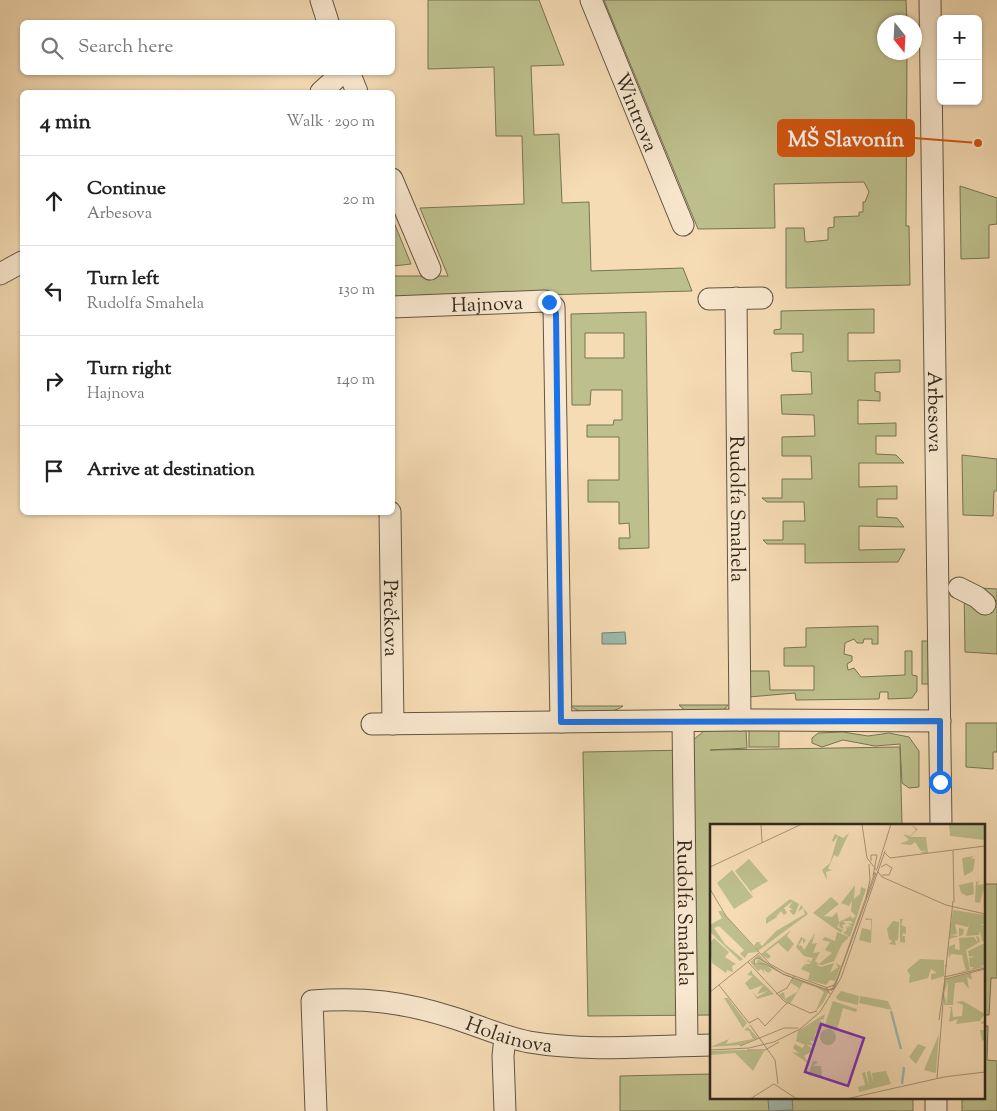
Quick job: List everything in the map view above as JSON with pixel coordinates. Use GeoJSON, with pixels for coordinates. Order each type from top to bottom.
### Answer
{"type":"FeatureCollection","features":[{"type":"Feature","properties":{"kind":"street"},"geometry":{"type":"LineString","coordinates":[[321,0],[327,20]]}},
{"type":"Feature","properties":{"kind":"street","name":"Wintrova"},"geometry":{"type":"LineString","coordinates":[[591,0],[682,225]]}},
{"type":"Feature","properties":{"kind":"street","name":"Arbesova"},"geometry":{"type":"LineString","coordinates":[[930,0],[941,824]]}},
{"type":"Feature","properties":{"kind":"street"},"geometry":{"type":"LineString","coordinates":[[323,90],[341,75]]}},
{"type":"Feature","properties":{"kind":"street"},"geometry":{"type":"LineString","coordinates":[[350,75],[356,90]]}},
{"type":"Feature","properties":{"kind":"street"},"geometry":{"type":"LineString","coordinates":[[395,186],[430,269]]}},
{"type":"Feature","properties":{"kind":"street"},"geometry":{"type":"LineString","coordinates":[[0,274],[20,263]]}},
{"type":"Feature","properties":{"kind":"street","name":"Rudolfa Smahela"},"geometry":{"type":"LineString","coordinates":[[736,298],[740,720]]}},
{"type":"Feature","properties":{"kind":"street"},"geometry":{"type":"LineString","coordinates":[[709,299],[762,298]]}},
{"type":"Feature","properties":{"kind":"street","name":"Hajnova"},"geometry":{"type":"LineString","coordinates":[[395,306],[545,301],[554,307],[561,722]]}},
{"type":"Feature","properties":{"kind":"street","name":"Přečkova"},"geometry":{"type":"LineString","coordinates":[[390,515],[392,724]]}},
{"type":"Feature","properties":{"kind":"street"},"geometry":{"type":"LineString","coordinates":[[959,588],[977,597],[985,604]]}},
{"type":"Feature","properties":{"kind":"street"},"geometry":{"type":"LineString","coordinates":[[372,724],[740,720],[940,721]]}},
{"type":"Feature","properties":{"kind":"street","name":"Rudolfa Smahela"},"geometry":{"type":"LineString","coordinates":[[683,721],[687,1045]]}},
{"type":"Feature","properties":{"kind":"street","name":"Holainova"},"geometry":{"type":"LineString","coordinates":[[316,1111],[312,1002],[351,998],[408,1005],[454,1018],[505,1037],[556,1045],[710,1045]]}},
{"type":"Feature","properties":{"kind":"street"},"geometry":{"type":"LineString","coordinates":[[505,1037],[503,1056],[505,1111]]}},
{"type":"Feature","properties":{"kind":"street"},"geometry":{"type":"LineString","coordinates":[[936,1098],[936,1111]]}},
{"type":"Feature","properties":{"kind":"green space"},"geometry":{"type":"Polygon","coordinates":[[[428,0],[539,0],[564,65],[531,66],[534,135],[559,134],[562,203],[589,202],[591,271],[683,268],[692,291],[395,299],[395,276],[448,276],[420,208],[524,204],[522,136],[496,136],[494,67],[428,69],[428,0]]]}},
{"type":"Feature","properties":{"kind":"green space"},"geometry":{"type":"Polygon","coordinates":[[[604,0],[906,0],[907,15],[877,15],[877,60],[907,60],[906,226],[909,226],[910,285],[786,288],[786,228],[804,228],[805,241],[807,242],[828,240],[828,228],[834,227],[834,217],[859,216],[859,212],[863,212],[863,202],[865,202],[869,192],[864,182],[774,184],[775,228],[698,229],[604,0]]]}},
{"type":"Feature","properties":{"kind":"green space"},"geometry":{"type":"Polygon","coordinates":[[[960,186],[997,198],[997,224],[989,225],[989,258],[961,259],[960,186]]]}},
{"type":"Feature","properties":{"kind":"green space"},"geometry":{"type":"Polygon","coordinates":[[[395,225],[411,264],[395,266],[395,225]]]}},
{"type":"Feature","properties":{"kind":"green space"},"geometry":{"type":"Polygon","coordinates":[[[874,309],[874,333],[848,333],[848,361],[900,360],[900,372],[875,373],[875,391],[880,392],[880,401],[858,400],[858,424],[896,423],[896,436],[876,436],[876,454],[896,455],[904,463],[859,463],[859,487],[897,486],[897,499],[877,499],[877,517],[897,518],[904,527],[859,526],[859,550],[905,549],[898,562],[805,563],[805,544],[767,544],[763,540],[783,540],[783,521],[805,521],[804,502],[767,502],[762,498],[782,498],[782,479],[812,479],[811,456],[782,456],[782,437],[815,436],[814,415],[782,414],[781,395],[812,394],[811,372],[792,371],[791,353],[803,352],[803,334],[774,334],[774,330],[781,329],[781,311],[874,309]]]}},
{"type":"Feature","properties":{"kind":"green space"},"geometry":{"type":"Polygon","coordinates":[[[646,312],[649,548],[619,549],[619,538],[630,538],[629,523],[619,524],[619,502],[588,502],[588,480],[619,480],[619,437],[587,437],[587,425],[613,425],[614,420],[622,420],[622,390],[591,390],[590,405],[572,405],[571,314],[646,312]],[[585,333],[585,358],[624,358],[624,333],[585,333]]]}},
{"type":"Feature","properties":{"kind":"green space"},"geometry":{"type":"Polygon","coordinates":[[[962,455],[997,459],[997,491],[994,491],[993,516],[963,515],[962,455]]]}},
{"type":"Feature","properties":{"kind":"green space"},"geometry":{"type":"Polygon","coordinates":[[[964,587],[997,589],[997,654],[965,652],[964,587]]]}},
{"type":"Feature","properties":{"kind":"green space"},"geometry":{"type":"Polygon","coordinates":[[[878,626],[878,644],[872,644],[872,639],[864,639],[863,643],[857,643],[854,639],[845,643],[844,654],[852,656],[852,661],[847,664],[848,670],[854,668],[861,677],[905,675],[905,651],[912,651],[912,675],[917,676],[917,691],[912,698],[888,699],[888,692],[880,692],[879,699],[796,700],[795,693],[749,697],[749,671],[769,671],[770,690],[814,690],[814,666],[784,666],[784,648],[806,647],[806,628],[878,626]]]}},
{"type":"Feature","properties":{"kind":"green space"},"geometry":{"type":"Polygon","coordinates":[[[922,641],[930,641],[930,684],[922,684],[922,641]]]}},
{"type":"Feature","properties":{"kind":"green space"},"geometry":{"type":"Polygon","coordinates":[[[679,705],[728,705],[723,711],[687,712],[679,705]]]}},
{"type":"Feature","properties":{"kind":"green space"},"geometry":{"type":"Polygon","coordinates":[[[571,706],[623,706],[597,714],[582,712],[571,706]]]}},
{"type":"Feature","properties":{"kind":"green space"},"geometry":{"type":"Polygon","coordinates":[[[966,723],[997,723],[997,752],[993,752],[993,769],[966,767],[966,723]]]}},
{"type":"Feature","properties":{"kind":"green space"},"geometry":{"type":"Polygon","coordinates":[[[746,729],[747,748],[710,750],[900,747],[902,824],[710,824],[710,1015],[588,1016],[583,752],[691,750],[693,740],[704,731],[746,729]]]}},
{"type":"Feature","properties":{"kind":"green space"},"geometry":{"type":"Polygon","coordinates":[[[749,730],[779,730],[779,747],[749,747],[749,730]]]}},
{"type":"Feature","properties":{"kind":"green space"},"geometry":{"type":"Polygon","coordinates":[[[843,732],[868,736],[889,733],[909,737],[919,751],[919,787],[909,788],[902,783],[900,744],[875,746],[843,740],[822,747],[812,743],[812,738],[818,733],[843,732]]]}},
{"type":"Feature","properties":{"kind":"green space"},"geometry":{"type":"Polygon","coordinates":[[[984,884],[997,884],[997,978],[991,978],[989,1015],[984,1015],[984,884]]]}},
{"type":"Feature","properties":{"kind":"green space"},"geometry":{"type":"Polygon","coordinates":[[[984,1026],[988,1026],[987,1060],[997,1061],[997,1111],[962,1111],[962,1098],[984,1098],[984,1026]]]}},
{"type":"Feature","properties":{"kind":"green space"},"geometry":{"type":"Polygon","coordinates":[[[710,1074],[710,1098],[913,1098],[913,1111],[620,1111],[620,1076],[710,1074]]]}},
{"type":"Feature","properties":{"kind":"shaded area"},"geometry":{"type":"Polygon","coordinates":[[[625,632],[626,644],[602,644],[602,633],[625,632]]]}},
{"type":"Feature","properties":{"kind":"shaded area"},"geometry":{"type":"Polygon","coordinates":[[[792,1098],[793,1110],[769,1111],[768,1099],[792,1098]]]}},
{"type":"Feature","properties":{"kind":"place","name":"MŠ Slavonín"},"geometry":{"type":"Point","coordinates":[978,143]}},
{"type":"Feature","properties":{"kind":"route"},"geometry":{"type":"LineString","coordinates":[[549,302],[556,311],[561,722],[884,719],[940,721],[940,782]]}}]}
